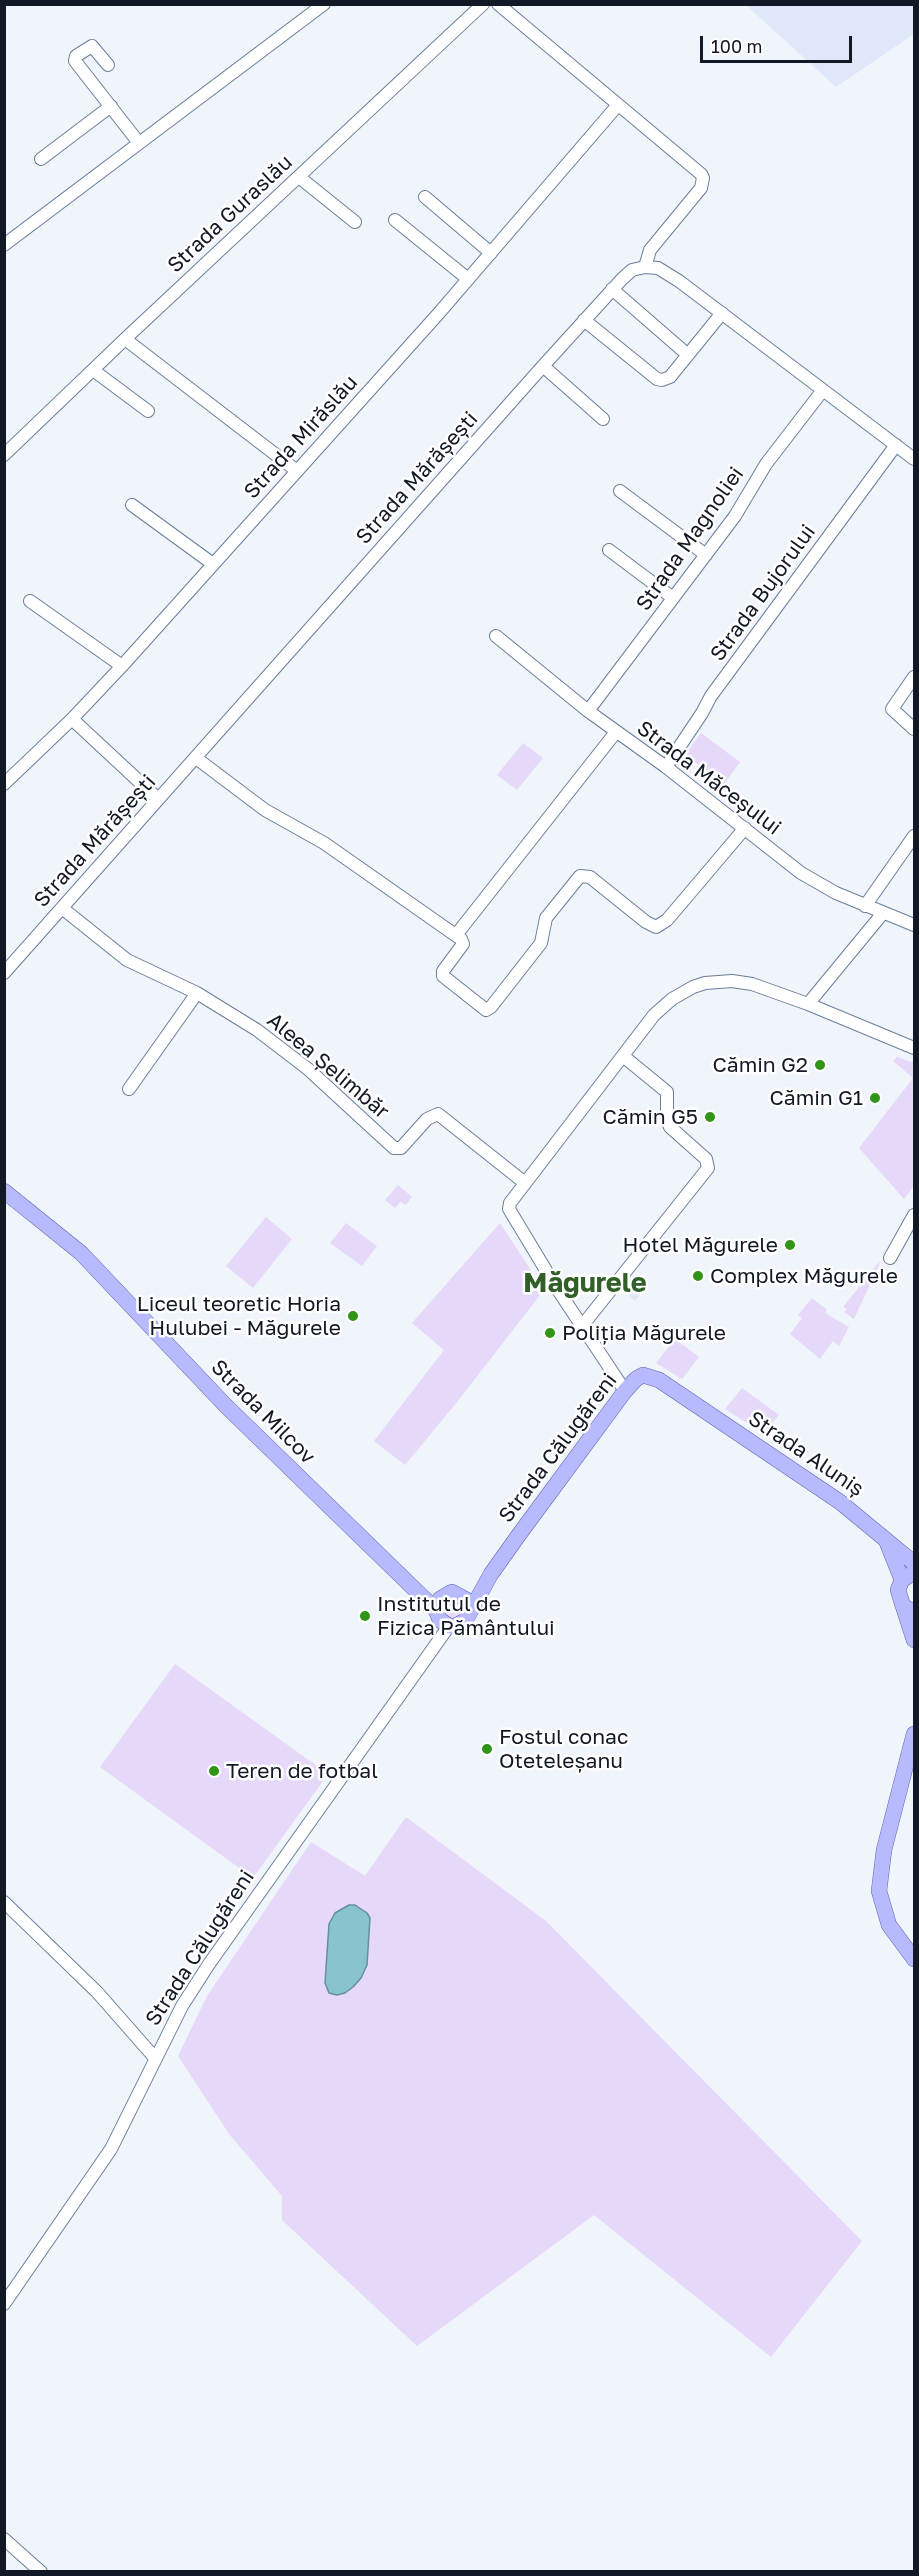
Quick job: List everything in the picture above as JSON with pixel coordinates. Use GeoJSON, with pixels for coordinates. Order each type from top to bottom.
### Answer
{"type":"FeatureCollection","features":[{"type":"Feature","properties":{"kind":"main road","name":"Strada Milcov"},"geometry":{"type":"LineString","coordinates":[[4,1191],[86,1258],[218,1398],[415,1589],[445,1600]]}},
{"type":"Feature","properties":{"kind":"main road","name":"Strada Călugăreni"},"geometry":{"type":"LineString","coordinates":[[470,1611],[491,1574],[636,1379],[648,1375],[700,1408]]}},
{"type":"Feature","properties":{"kind":"main road","name":"Strada Aluniș"},"geometry":{"type":"LineString","coordinates":[[700,1408],[840,1502],[915,1563]]}},
{"type":"Feature","properties":{"kind":"main road"},"geometry":{"type":"LineString","coordinates":[[885,1537],[908,1576],[898,1596],[909,1609],[915,1640]]}},
{"type":"Feature","properties":{"kind":"main road","name":"Strada Călugăreni"},"geometry":{"type":"LineString","coordinates":[[445,1600],[479,1584],[491,1574]]}},
{"type":"Feature","properties":{"kind":"main road"},"geometry":{"type":"LineString","coordinates":[[445,1600],[467,1600],[470,1611],[460,1625],[449,1626],[440,1620],[445,1600]]}},
{"type":"Feature","properties":{"kind":"main road"},"geometry":{"type":"LineString","coordinates":[[915,1734],[884,1850],[879,1879],[884,1914],[897,1939],[915,1959]]}},
{"type":"Feature","properties":{"kind":"street"},"geometry":{"type":"LineString","coordinates":[[4,245],[324,4]]}},
{"type":"Feature","properties":{"kind":"street","name":"Strada Guraslău"},"geometry":{"type":"LineString","coordinates":[[4,455],[483,4]]}},
{"type":"Feature","properties":{"kind":"street"},"geometry":{"type":"LineString","coordinates":[[498,4],[617,106],[699,171],[703,178],[697,193],[650,250],[645,267],[658,268],[670,274],[915,459]]}},
{"type":"Feature","properties":{"kind":"street"},"geometry":{"type":"LineString","coordinates":[[108,65],[92,46],[76,56],[75,61],[139,143]]}},
{"type":"Feature","properties":{"kind":"street"},"geometry":{"type":"LineString","coordinates":[[41,159],[111,106]]}},
{"type":"Feature","properties":{"kind":"street","name":"Strada Mirăslău"},"geometry":{"type":"LineString","coordinates":[[4,784],[72,719],[122,666],[491,253],[617,106]]}},
{"type":"Feature","properties":{"kind":"street"},"geometry":{"type":"LineString","coordinates":[[299,177],[355,222]]}},
{"type":"Feature","properties":{"kind":"street"},"geometry":{"type":"LineString","coordinates":[[425,197],[491,253]]}},
{"type":"Feature","properties":{"kind":"street"},"geometry":{"type":"LineString","coordinates":[[395,220],[468,279]]}},
{"type":"Feature","properties":{"kind":"street","name":"Strada Mărășești"},"geometry":{"type":"LineString","coordinates":[[4,973],[612,289],[627,273],[645,267]]}},
{"type":"Feature","properties":{"kind":"street"},"geometry":{"type":"LineString","coordinates":[[612,289],[688,356]]}},
{"type":"Feature","properties":{"kind":"street"},"geometry":{"type":"LineString","coordinates":[[584,320],[657,379],[670,377],[722,313]]}},
{"type":"Feature","properties":{"kind":"street"},"geometry":{"type":"LineString","coordinates":[[125,339],[297,471]]}},
{"type":"Feature","properties":{"kind":"street"},"geometry":{"type":"LineString","coordinates":[[543,366],[603,419]]}},
{"type":"Feature","properties":{"kind":"street"},"geometry":{"type":"LineString","coordinates":[[93,370],[148,411]]}},
{"type":"Feature","properties":{"kind":"street","name":"Strada Magnoliei"},"geometry":{"type":"LineString","coordinates":[[588,711],[735,516],[766,464],[824,390]]}},
{"type":"Feature","properties":{"kind":"street","name":"Strada Bujorului"},"geometry":{"type":"LineString","coordinates":[[666,767],[711,696],[896,445]]}},
{"type":"Feature","properties":{"kind":"street"},"geometry":{"type":"LineString","coordinates":[[620,491],[706,555]]}},
{"type":"Feature","properties":{"kind":"street"},"geometry":{"type":"LineString","coordinates":[[132,505],[213,564]]}},
{"type":"Feature","properties":{"kind":"street"},"geometry":{"type":"LineString","coordinates":[[609,550],[673,598]]}},
{"type":"Feature","properties":{"kind":"street"},"geometry":{"type":"LineString","coordinates":[[30,601],[122,666]]}},
{"type":"Feature","properties":{"kind":"street","name":"Strada Măceșului"},"geometry":{"type":"LineString","coordinates":[[496,636],[588,711],[666,767],[801,873],[828,889],[915,926]]}},
{"type":"Feature","properties":{"kind":"street"},"geometry":{"type":"LineString","coordinates":[[915,677],[892,709],[915,729]]}},
{"type":"Feature","properties":{"kind":"street"},"geometry":{"type":"LineString","coordinates":[[72,719],[158,800]]}},
{"type":"Feature","properties":{"kind":"street"},"geometry":{"type":"LineString","coordinates":[[456,935],[616,732]]}},
{"type":"Feature","properties":{"kind":"street"},"geometry":{"type":"LineString","coordinates":[[196,758],[265,810],[324,843],[461,939],[462,944],[443,971],[442,976],[482,1008],[489,1010],[541,943],[546,918],[580,876],[590,877],[646,922],[656,927],[667,920],[745,828]]}},
{"type":"Feature","properties":{"kind":"street"},"geometry":{"type":"LineString","coordinates":[[865,906],[915,836]]}},
{"type":"Feature","properties":{"kind":"street","name":"Aleea Șelimbăr"},"geometry":{"type":"LineString","coordinates":[[62,908],[127,960],[197,993],[257,1030],[281,1048],[394,1148],[401,1148],[427,1119],[438,1114],[525,1183]]}},
{"type":"Feature","properties":{"kind":"street"},"geometry":{"type":"LineString","coordinates":[[808,1004],[883,913]]}},
{"type":"Feature","properties":{"kind":"street"},"geometry":{"type":"LineString","coordinates":[[625,1391],[511,1215],[510,1203],[664,1006],[693,987],[705,983],[732,981],[752,984],[808,1004],[915,1048]]}},
{"type":"Feature","properties":{"kind":"street"},"geometry":{"type":"LineString","coordinates":[[129,1089],[197,993]]}},
{"type":"Feature","properties":{"kind":"street"},"geometry":{"type":"LineString","coordinates":[[582,1326],[708,1168],[706,1159],[670,1127],[667,1120],[667,1092],[623,1056]]}},
{"type":"Feature","properties":{"kind":"street"},"geometry":{"type":"LineString","coordinates":[[890,1258],[915,1215]]}},
{"type":"Feature","properties":{"kind":"street","name":"Strada Călugăreni"},"geometry":{"type":"LineString","coordinates":[[4,2304],[93,2178],[116,2140],[182,2006],[209,1964],[449,1626]]}},
{"type":"Feature","properties":{"kind":"street"},"geometry":{"type":"LineString","coordinates":[[4,1902],[97,1992],[156,2058]]}},
{"type":"Feature","properties":{"kind":"street"},"geometry":{"type":"LineString","coordinates":[[4,2539],[41,2571]]}},
{"type":"Feature","properties":{"kind":"shaded area"},"geometry":{"type":"Polygon","coordinates":[[[746,5],[914,5],[914,34],[836,87],[746,5]]]}},
{"type":"Feature","properties":{"kind":"shaded area"},"geometry":{"type":"Polygon","coordinates":[[[701,733],[740,762],[724,784],[685,755],[701,733]]]}},
{"type":"Feature","properties":{"kind":"shaded area"},"geometry":{"type":"Polygon","coordinates":[[[523,743],[543,758],[517,790],[497,775],[523,743]]]}},
{"type":"Feature","properties":{"kind":"shaded area"},"geometry":{"type":"Polygon","coordinates":[[[897,1057],[914,1063],[914,1186],[904,1199],[859,1148],[913,1078],[893,1061],[897,1057]]]}},
{"type":"Feature","properties":{"kind":"shaded area"},"geometry":{"type":"Polygon","coordinates":[[[398,1185],[412,1197],[406,1205],[400,1202],[395,1208],[385,1200],[398,1185]]]}},
{"type":"Feature","properties":{"kind":"shaded area"},"geometry":{"type":"Polygon","coordinates":[[[266,1217],[292,1239],[253,1288],[226,1266],[266,1217]]]}},
{"type":"Feature","properties":{"kind":"shaded area"},"geometry":{"type":"Polygon","coordinates":[[[346,1223],[377,1246],[362,1266],[330,1243],[346,1223]]]}},
{"type":"Feature","properties":{"kind":"shaded area"},"geometry":{"type":"Polygon","coordinates":[[[500,1223],[544,1290],[405,1465],[374,1441],[444,1350],[412,1323],[500,1223]]]}},
{"type":"Feature","properties":{"kind":"shaded area"},"geometry":{"type":"Polygon","coordinates":[[[880,1261],[854,1319],[844,1312],[847,1309],[843,1307],[880,1261]]]}},
{"type":"Feature","properties":{"kind":"shaded area"},"geometry":{"type":"Polygon","coordinates":[[[629,1276],[644,1290],[635,1301],[620,1287],[629,1276]]]}},
{"type":"Feature","properties":{"kind":"shaded area"},"geometry":{"type":"Polygon","coordinates":[[[812,1298],[827,1310],[825,1313],[849,1327],[839,1346],[833,1341],[820,1359],[790,1334],[802,1318],[798,1315],[812,1298]]]}},
{"type":"Feature","properties":{"kind":"shaded area"},"geometry":{"type":"Polygon","coordinates":[[[675,1339],[699,1357],[682,1379],[656,1363],[675,1339]]]}},
{"type":"Feature","properties":{"kind":"shaded area"},"geometry":{"type":"Polygon","coordinates":[[[742,1388],[779,1415],[763,1433],[725,1409],[742,1388]]]}},
{"type":"Feature","properties":{"kind":"shaded area"},"geometry":{"type":"Polygon","coordinates":[[[453,1601],[459,1604],[462,1610],[459,1616],[453,1619],[447,1616],[444,1610],[447,1604],[453,1601]]]}},
{"type":"Feature","properties":{"kind":"shaded area","name":"Teren de fotbal"},"geometry":{"type":"Polygon","coordinates":[[[175,1664],[328,1774],[253,1878],[100,1767],[175,1664]]]}},
{"type":"Feature","properties":{"kind":"shaded area"},"geometry":{"type":"Polygon","coordinates":[[[406,1817],[546,1921],[862,2241],[771,2357],[594,2215],[417,2346],[282,2220],[282,2196],[229,2134],[178,2056],[207,1996],[311,1842],[365,1876],[406,1817]]]}},
{"type":"Feature","properties":{"kind":"water"},"geometry":{"type":"Polygon","coordinates":[[[349,1905],[355,1905],[367,1913],[370,1918],[367,1965],[361,1978],[353,1987],[337,1995],[329,1993],[325,1983],[329,1924],[335,1913],[349,1905]]]}},
{"type":"Feature","properties":{"kind":"place","name":"Cămin G2"},"geometry":{"type":"Point","coordinates":[820,1065]}},
{"type":"Feature","properties":{"kind":"place","name":"Cămin G1"},"geometry":{"type":"Point","coordinates":[875,1098]}},
{"type":"Feature","properties":{"kind":"place","name":"Cămin G5"},"geometry":{"type":"Point","coordinates":[710,1117]}},
{"type":"Feature","properties":{"kind":"place","name":"Hotel Măgurele"},"geometry":{"type":"Point","coordinates":[790,1245]}},
{"type":"Feature","properties":{"kind":"place","name":"Complex Măgurele"},"geometry":{"type":"Point","coordinates":[698,1276]}},
{"type":"Feature","properties":{"kind":"place","name":"Liceul teoretic Horia Hulubei - Măgurele"},"geometry":{"type":"Point","coordinates":[353,1316]}},
{"type":"Feature","properties":{"kind":"place","name":"Poliția Măgurele"},"geometry":{"type":"Point","coordinates":[550,1333]}},
{"type":"Feature","properties":{"kind":"place","name":"Institutul de Fizica Pământului"},"geometry":{"type":"Point","coordinates":[365,1616]}},
{"type":"Feature","properties":{"kind":"place","name":"Fostul conac Oteteleșanu"},"geometry":{"type":"Point","coordinates":[487,1749]}},
{"type":"Feature","properties":{"kind":"place","name":"Teren de fotbal"},"geometry":{"type":"Point","coordinates":[214,1771]}},
{"type":"Feature","properties":{"kind":"district","name":"Măgurele"},"geometry":{"type":"Point","coordinates":[585,1283]}}]}
